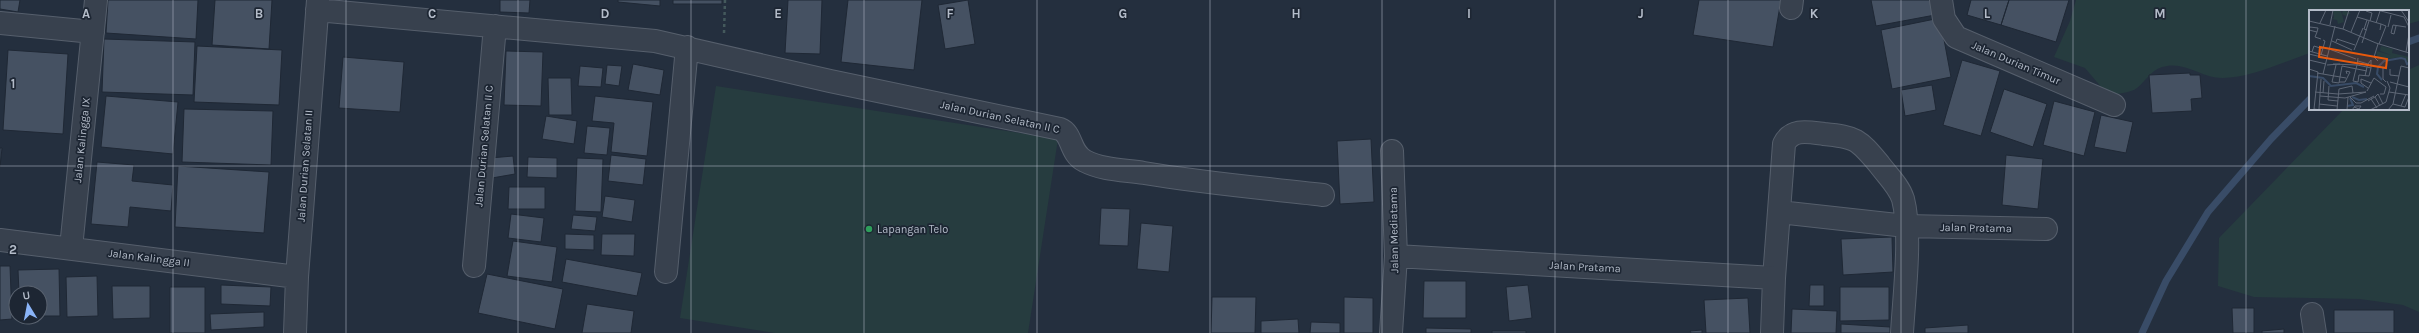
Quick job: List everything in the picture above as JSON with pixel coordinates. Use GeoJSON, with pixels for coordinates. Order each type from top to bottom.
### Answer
{"type":"FeatureCollection","features":[{"type":"Feature","properties":{"kind":"street","name":"Jalan Kalingga IX"},"geometry":{"type":"LineString","coordinates":[[71,248],[96,0]]}},
{"type":"Feature","properties":{"kind":"street","name":"Jalan Durian Timur"},"geometry":{"type":"LineString","coordinates":[[1941,0],[1944,19],[1956,37],[2114,105]]}},
{"type":"Feature","properties":{"kind":"street","name":"Jalan Durian Selatan II C"},"geometry":{"type":"LineString","coordinates":[[318,5],[495,26],[655,41],[830,81],[1060,129],[1067,133],[1072,150],[1080,158],[1106,167],[1191,181],[1323,195]]}},
{"type":"Feature","properties":{"kind":"street","name":"Jalan Durian Selatan II"},"geometry":{"type":"LineString","coordinates":[[295,333],[297,276],[318,5]]}},
{"type":"Feature","properties":{"kind":"street"},"geometry":{"type":"LineString","coordinates":[[0,23],[93,32]]}},
{"type":"Feature","properties":{"kind":"street","name":"Jalan Durian Selatan II C"},"geometry":{"type":"LineString","coordinates":[[474,266],[495,26]]}},
{"type":"Feature","properties":{"kind":"street"},"geometry":{"type":"LineString","coordinates":[[666,272],[687,48]]}},
{"type":"Feature","properties":{"kind":"street"},"geometry":{"type":"LineString","coordinates":[[1772,333],[1774,278],[1784,144],[1787,138],[1797,131],[1849,136],[1862,144],[1896,185],[1902,199],[1906,226],[1902,333]]}},
{"type":"Feature","properties":{"kind":"street","name":"Jalan Mediatama"},"geometry":{"type":"LineString","coordinates":[[1391,333],[1396,256],[1392,151]]}},
{"type":"Feature","properties":{"kind":"street","name":"Jalan Pratama"},"geometry":{"type":"LineString","coordinates":[[1779,212],[1906,226],[2046,229]]}},
{"type":"Feature","properties":{"kind":"street","name":"Jalan Kalingga II"},"geometry":{"type":"LineString","coordinates":[[0,240],[297,276]]}},
{"type":"Feature","properties":{"kind":"street","name":"Jalan Pratama"},"geometry":{"type":"LineString","coordinates":[[1396,256],[1774,278]]}},
{"type":"Feature","properties":{"kind":"path"},"geometry":{"type":"LineString","coordinates":[[724,56],[725,0]]}},
{"type":"Feature","properties":{"kind":"green space"},"geometry":{"type":"Polygon","coordinates":[[[2076,0],[2419,0],[2419,21],[2409,24],[2409,10],[2309,10],[2309,53],[2267,69],[2244,75],[2222,78],[2207,75],[2185,67],[2170,65],[2154,71],[2134,90],[2108,95],[2085,68],[2054,57],[2070,21],[2076,0]]]}},
{"type":"Feature","properties":{"kind":"green space"},"geometry":{"type":"Polygon","coordinates":[[[2419,65],[2419,312],[2403,305],[2360,299],[2254,297],[2218,286],[2219,238],[2343,110],[2409,110],[2409,70],[2419,65]]]}},
{"type":"Feature","properties":{"kind":"green space","name":"Lapangan Telo"},"geometry":{"type":"Polygon","coordinates":[[[716,86],[1058,139],[1028,333],[775,333],[680,318],[716,86]]]}},
{"type":"Feature","properties":{"kind":"building"},"geometry":{"type":"Polygon","coordinates":[[[0,0],[20,0],[18,12],[0,9],[0,0]]]}},
{"type":"Feature","properties":{"kind":"building"},"geometry":{"type":"Polygon","coordinates":[[[108,0],[198,0],[196,39],[106,33],[108,0]]]}},
{"type":"Feature","properties":{"kind":"building"},"geometry":{"type":"Polygon","coordinates":[[[215,0],[272,0],[269,49],[212,45],[215,0]]]}},
{"type":"Feature","properties":{"kind":"building"},"geometry":{"type":"Polygon","coordinates":[[[500,0],[530,0],[529,13],[500,12],[500,0]]]}},
{"type":"Feature","properties":{"kind":"building"},"geometry":{"type":"Polygon","coordinates":[[[618,0],[660,0],[660,6],[618,2],[618,0]]]}},
{"type":"Feature","properties":{"kind":"building"},"geometry":{"type":"Polygon","coordinates":[[[673,0],[722,0],[722,4],[673,4],[673,0]]]}},
{"type":"Feature","properties":{"kind":"building"},"geometry":{"type":"Polygon","coordinates":[[[788,0],[822,0],[820,54],[785,53],[788,0]]]}},
{"type":"Feature","properties":{"kind":"building"},"geometry":{"type":"Polygon","coordinates":[[[848,0],[922,0],[914,70],[841,62],[848,0]]]}},
{"type":"Feature","properties":{"kind":"building"},"geometry":{"type":"Polygon","coordinates":[[[968,0],[975,44],[945,49],[938,5],[968,0]]]}},
{"type":"Feature","properties":{"kind":"building"},"geometry":{"type":"Polygon","coordinates":[[[1699,0],[1781,0],[1773,47],[1693,35],[1699,0]]]}},
{"type":"Feature","properties":{"kind":"building"},"geometry":{"type":"Polygon","coordinates":[[[1871,0],[1932,0],[1935,15],[1876,26],[1871,0]]]}},
{"type":"Feature","properties":{"kind":"building"},"geometry":{"type":"Polygon","coordinates":[[[1971,0],[2009,0],[2001,25],[1967,15],[1971,0]]]}},
{"type":"Feature","properties":{"kind":"building"},"geometry":{"type":"Polygon","coordinates":[[[2009,0],[2069,0],[2056,42],[2001,25],[2009,0]]]}},
{"type":"Feature","properties":{"kind":"building"},"geometry":{"type":"Polygon","coordinates":[[[1940,18],[1951,77],[1892,89],[1881,30],[1940,18]]]}},
{"type":"Feature","properties":{"kind":"building"},"geometry":{"type":"Polygon","coordinates":[[[104,39],[195,42],[193,95],[102,92],[104,39]]]}},
{"type":"Feature","properties":{"kind":"building"},"geometry":{"type":"Polygon","coordinates":[[[197,46],[282,50],[279,105],[194,102],[197,46]]]}},
{"type":"Feature","properties":{"kind":"building"},"geometry":{"type":"Polygon","coordinates":[[[8,50],[68,54],[63,134],[3,130],[8,50]]]}},
{"type":"Feature","properties":{"kind":"building"},"geometry":{"type":"Polygon","coordinates":[[[506,51],[543,52],[541,106],[504,105],[506,51]]]}},
{"type":"Feature","properties":{"kind":"building"},"geometry":{"type":"Polygon","coordinates":[[[343,57],[404,62],[400,112],[339,108],[343,57]]]}},
{"type":"Feature","properties":{"kind":"building"},"geometry":{"type":"Polygon","coordinates":[[[1962,60],[2000,71],[1981,136],[1943,125],[1962,60]]]}},
{"type":"Feature","properties":{"kind":"building"},"geometry":{"type":"Polygon","coordinates":[[[633,64],[664,70],[660,95],[628,90],[633,64]]]}},
{"type":"Feature","properties":{"kind":"building"},"geometry":{"type":"Polygon","coordinates":[[[607,65],[622,66],[619,86],[605,84],[607,65]]]}},
{"type":"Feature","properties":{"kind":"building"},"geometry":{"type":"Polygon","coordinates":[[[580,66],[603,68],[601,87],[578,86],[580,66]]]}},
{"type":"Feature","properties":{"kind":"building"},"geometry":{"type":"Polygon","coordinates":[[[2190,73],[2190,75],[2200,75],[2202,98],[2191,99],[2192,111],[2152,113],[2149,75],[2190,73]]]}},
{"type":"Feature","properties":{"kind":"building"},"geometry":{"type":"Polygon","coordinates":[[[548,78],[571,78],[572,115],[549,115],[548,78]]]}},
{"type":"Feature","properties":{"kind":"building"},"geometry":{"type":"Polygon","coordinates":[[[1932,85],[1936,110],[1905,116],[1901,90],[1932,85]]]}},
{"type":"Feature","properties":{"kind":"building"},"geometry":{"type":"Polygon","coordinates":[[[2004,89],[2047,104],[2033,147],[1990,132],[2004,89]]]}},
{"type":"Feature","properties":{"kind":"building"},"geometry":{"type":"Polygon","coordinates":[[[106,96],[178,102],[173,154],[101,147],[106,96]]]}},
{"type":"Feature","properties":{"kind":"building"},"geometry":{"type":"Polygon","coordinates":[[[595,96],[653,102],[647,156],[611,152],[614,123],[592,121],[595,96]]]}},
{"type":"Feature","properties":{"kind":"building"},"geometry":{"type":"Polygon","coordinates":[[[2054,101],[2095,112],[2084,156],[2043,145],[2054,101]]]}},
{"type":"Feature","properties":{"kind":"building"},"geometry":{"type":"Polygon","coordinates":[[[184,109],[273,111],[271,165],[182,162],[184,109]]]}},
{"type":"Feature","properties":{"kind":"building"},"geometry":{"type":"Polygon","coordinates":[[[2101,115],[2133,122],[2126,153],[2094,147],[2101,115]]]}},
{"type":"Feature","properties":{"kind":"building"},"geometry":{"type":"Polygon","coordinates":[[[546,116],[577,121],[574,144],[542,139],[546,116]]]}},
{"type":"Feature","properties":{"kind":"building"},"geometry":{"type":"Polygon","coordinates":[[[587,126],[610,128],[607,155],[584,153],[587,126]]]}},
{"type":"Feature","properties":{"kind":"building"},"geometry":{"type":"Polygon","coordinates":[[[1371,139],[1374,202],[1340,204],[1337,141],[1371,139]]]}},
{"type":"Feature","properties":{"kind":"building"},"geometry":{"type":"Polygon","coordinates":[[[0,148],[2,148],[0,167],[0,148]]]}},
{"type":"Feature","properties":{"kind":"building"},"geometry":{"type":"Polygon","coordinates":[[[611,155],[646,159],[643,185],[608,181],[611,155]]]}},
{"type":"Feature","properties":{"kind":"building"},"geometry":{"type":"Polygon","coordinates":[[[2006,155],[2043,159],[2038,209],[2002,205],[2006,155]]]}},
{"type":"Feature","properties":{"kind":"building"},"geometry":{"type":"Polygon","coordinates":[[[513,156],[515,174],[492,178],[490,158],[513,156]]]}},
{"type":"Feature","properties":{"kind":"building"},"geometry":{"type":"Polygon","coordinates":[[[528,157],[557,158],[557,178],[527,177],[528,157]]]}},
{"type":"Feature","properties":{"kind":"building"},"geometry":{"type":"Polygon","coordinates":[[[577,158],[603,159],[601,212],[575,211],[577,158]]]}},
{"type":"Feature","properties":{"kind":"building"},"geometry":{"type":"Polygon","coordinates":[[[97,162],[134,165],[132,181],[173,185],[171,211],[130,207],[128,227],[91,224],[97,162]]]}},
{"type":"Feature","properties":{"kind":"building"},"geometry":{"type":"Polygon","coordinates":[[[178,166],[269,172],[264,233],[175,227],[178,166]]]}},
{"type":"Feature","properties":{"kind":"building"},"geometry":{"type":"Polygon","coordinates":[[[509,187],[545,187],[545,209],[508,209],[509,187]]]}},
{"type":"Feature","properties":{"kind":"building"},"geometry":{"type":"Polygon","coordinates":[[[605,196],[635,200],[632,222],[602,217],[605,196]]]}},
{"type":"Feature","properties":{"kind":"building"},"geometry":{"type":"Polygon","coordinates":[[[1101,208],[1130,209],[1128,246],[1099,245],[1101,208]]]}},
{"type":"Feature","properties":{"kind":"building"},"geometry":{"type":"Polygon","coordinates":[[[511,214],[544,218],[541,242],[508,238],[511,214]]]}},
{"type":"Feature","properties":{"kind":"building"},"geometry":{"type":"Polygon","coordinates":[[[573,215],[597,217],[595,231],[571,229],[573,215]]]}},
{"type":"Feature","properties":{"kind":"building"},"geometry":{"type":"Polygon","coordinates":[[[1141,223],[1173,226],[1169,272],[1137,269],[1141,223]]]}},
{"type":"Feature","properties":{"kind":"building"},"geometry":{"type":"Polygon","coordinates":[[[565,234],[594,235],[594,250],[565,249],[565,234]]]}},
{"type":"Feature","properties":{"kind":"building"},"geometry":{"type":"Polygon","coordinates":[[[602,234],[635,234],[634,256],[601,255],[602,234]]]}},
{"type":"Feature","properties":{"kind":"building"},"geometry":{"type":"Polygon","coordinates":[[[1892,237],[1893,272],[1843,275],[1841,239],[1892,237]]]}},
{"type":"Feature","properties":{"kind":"building"},"geometry":{"type":"Polygon","coordinates":[[[513,241],[557,247],[552,282],[507,276],[513,241]]]}},
{"type":"Feature","properties":{"kind":"building"},"geometry":{"type":"Polygon","coordinates":[[[566,259],[642,273],[637,296],[562,282],[566,259]]]}},
{"type":"Feature","properties":{"kind":"building"},"geometry":{"type":"Polygon","coordinates":[[[0,266],[10,266],[11,285],[8,285],[8,319],[0,320],[0,266]]]}},
{"type":"Feature","properties":{"kind":"building"},"geometry":{"type":"Polygon","coordinates":[[[59,269],[60,316],[48,316],[48,285],[19,285],[18,270],[59,269]]]}},
{"type":"Feature","properties":{"kind":"building"},"geometry":{"type":"Polygon","coordinates":[[[487,274],[563,289],[555,329],[478,313],[487,274]]]}},
{"type":"Feature","properties":{"kind":"building"},"geometry":{"type":"Polygon","coordinates":[[[97,276],[98,316],[67,317],[66,277],[97,276]]]}},
{"type":"Feature","properties":{"kind":"building"},"geometry":{"type":"Polygon","coordinates":[[[1424,281],[1466,281],[1466,318],[1423,318],[1424,281]]]}},
{"type":"Feature","properties":{"kind":"building"},"geometry":{"type":"Polygon","coordinates":[[[221,285],[271,287],[270,306],[221,304],[221,285]]]}},
{"type":"Feature","properties":{"kind":"building"},"geometry":{"type":"Polygon","coordinates":[[[1528,285],[1532,318],[1509,321],[1506,287],[1528,285]]]}},
{"type":"Feature","properties":{"kind":"building"},"geometry":{"type":"Polygon","coordinates":[[[1810,285],[1824,285],[1824,306],[1809,306],[1810,285]]]}},
{"type":"Feature","properties":{"kind":"building"},"geometry":{"type":"Polygon","coordinates":[[[112,286],[150,286],[150,318],[113,319],[112,286]]]}},
{"type":"Feature","properties":{"kind":"building"},"geometry":{"type":"Polygon","coordinates":[[[170,287],[205,287],[205,333],[170,333],[170,287]]]}},
{"type":"Feature","properties":{"kind":"building"},"geometry":{"type":"Polygon","coordinates":[[[1840,287],[1889,287],[1889,320],[1840,321],[1840,287]]]}},
{"type":"Feature","properties":{"kind":"building"},"geometry":{"type":"Polygon","coordinates":[[[1212,297],[1256,297],[1255,333],[1211,333],[1212,297]]]}},
{"type":"Feature","properties":{"kind":"building"},"geometry":{"type":"Polygon","coordinates":[[[1344,297],[1373,298],[1373,333],[1344,333],[1344,297]]]}},
{"type":"Feature","properties":{"kind":"building"},"geometry":{"type":"Polygon","coordinates":[[[1748,298],[1750,333],[1706,333],[1704,300],[1748,298]]]}},
{"type":"Feature","properties":{"kind":"building"},"geometry":{"type":"Polygon","coordinates":[[[587,304],[634,311],[631,333],[582,333],[587,304]]]}},
{"type":"Feature","properties":{"kind":"building"},"geometry":{"type":"Polygon","coordinates":[[[2232,308],[2254,308],[2254,333],[2233,333],[2232,308]]]}},
{"type":"Feature","properties":{"kind":"building"},"geometry":{"type":"Polygon","coordinates":[[[1792,309],[1837,311],[1836,333],[1791,333],[1792,309]]]}},
{"type":"Feature","properties":{"kind":"building"},"geometry":{"type":"Polygon","coordinates":[[[2334,310],[2394,310],[2394,333],[2334,333],[2334,310]]]}},
{"type":"Feature","properties":{"kind":"building"},"geometry":{"type":"Polygon","coordinates":[[[264,312],[264,327],[211,330],[210,314],[264,312]]]}},
{"type":"Feature","properties":{"kind":"building"},"geometry":{"type":"Polygon","coordinates":[[[1298,319],[1299,333],[1261,333],[1261,321],[1298,319]]]}},
{"type":"Feature","properties":{"kind":"building"},"geometry":{"type":"Polygon","coordinates":[[[1311,322],[1340,323],[1340,333],[1310,333],[1311,322]]]}},
{"type":"Feature","properties":{"kind":"building"},"geometry":{"type":"Polygon","coordinates":[[[1841,324],[1890,327],[1890,333],[1841,333],[1841,324]]]}},
{"type":"Feature","properties":{"kind":"building"},"geometry":{"type":"Polygon","coordinates":[[[1968,325],[1968,333],[1925,333],[1925,328],[1968,325]]]}},
{"type":"Feature","properties":{"kind":"building"},"geometry":{"type":"Polygon","coordinates":[[[1426,328],[1471,329],[1471,333],[1426,333],[1426,328]]]}},
{"type":"Feature","properties":{"kind":"building"},"geometry":{"type":"Polygon","coordinates":[[[2284,329],[2284,333],[2262,333],[2262,331],[2284,329]]]}},
{"type":"Feature","properties":{"kind":"building"},"geometry":{"type":"Polygon","coordinates":[[[1702,330],[1702,333],[1691,333],[1690,331],[1702,330]]]}},
{"type":"Feature","properties":{"kind":"building"},"geometry":{"type":"Polygon","coordinates":[[[1492,331],[1526,331],[1526,333],[1492,333],[1492,331]]]}},
{"type":"Feature","properties":{"kind":"waterway"},"geometry":{"type":"LineString","coordinates":[[2409,42],[2419,38]]}},
{"type":"Feature","properties":{"kind":"waterway"},"geometry":{"type":"LineString","coordinates":[[2142,333],[2166,281],[2208,212],[2271,139],[2309,100]]}},
{"type":"Feature","properties":{"kind":"place","name":"Lapangan Telo"},"geometry":{"type":"Point","coordinates":[869,229]}}]}
